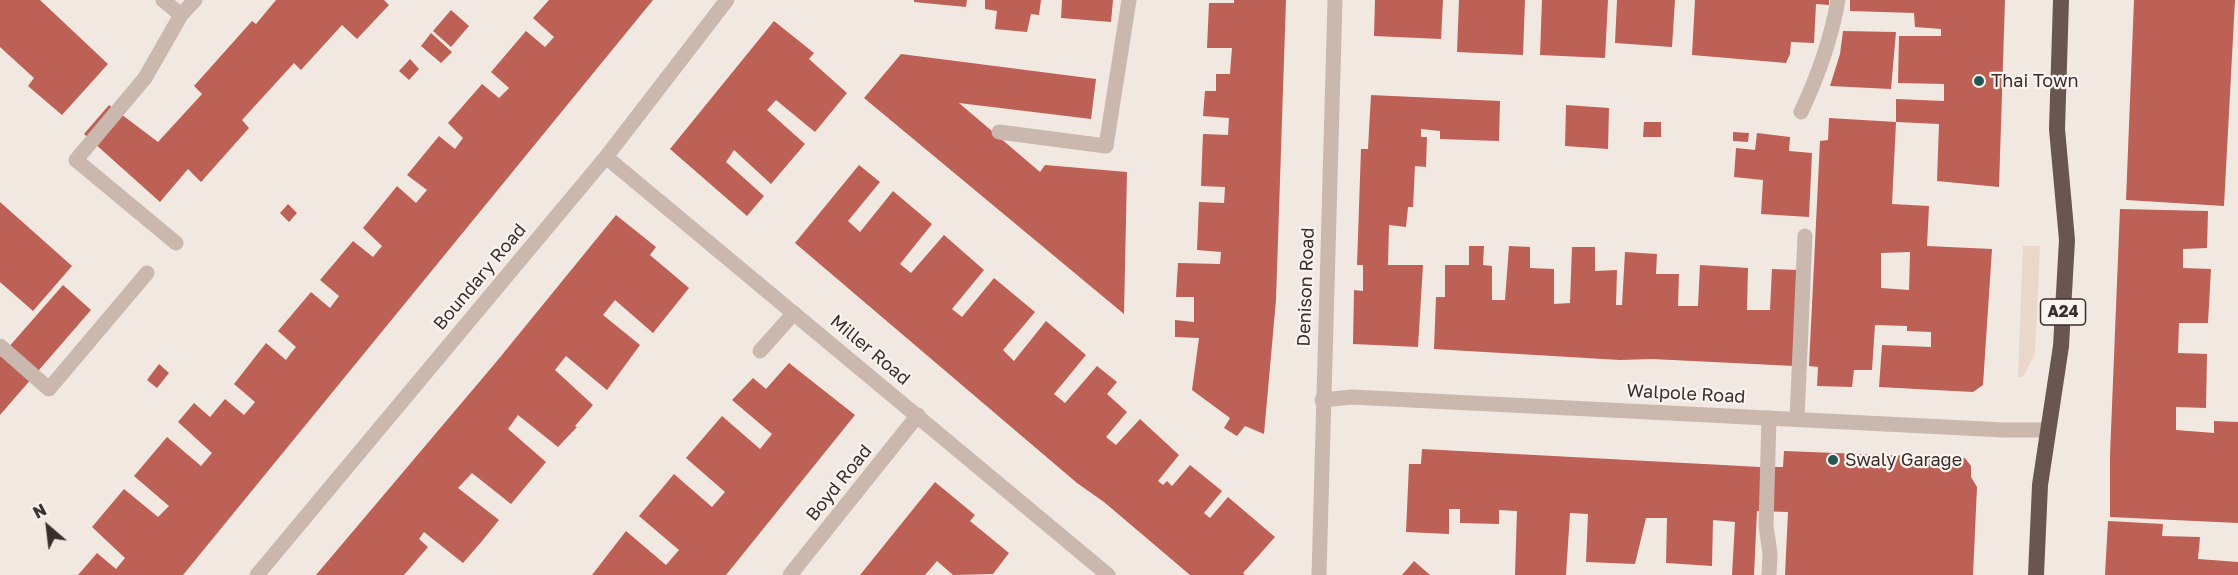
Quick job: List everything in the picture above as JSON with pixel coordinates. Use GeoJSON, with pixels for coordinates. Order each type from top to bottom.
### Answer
{"type":"FeatureCollection","features":[{"type":"Feature","properties":{"kind":"highway","name":"A24"},"geometry":{"type":"LineString","coordinates":[[2036,575],[2040,485],[2061,346],[2067,240],[2057,129],[2061,0]]}},
{"type":"Feature","properties":{"kind":"street"},"geometry":{"type":"LineString","coordinates":[[163,0],[181,15]]}},
{"type":"Feature","properties":{"kind":"street"},"geometry":{"type":"LineString","coordinates":[[176,243],[76,160],[145,78],[181,15],[195,0]]}},
{"type":"Feature","properties":{"kind":"street","name":"Boundary Road"},"geometry":{"type":"LineString","coordinates":[[256,575],[606,157],[727,0]]}},
{"type":"Feature","properties":{"kind":"street"},"geometry":{"type":"LineString","coordinates":[[999,132],[1106,146],[1129,0]]}},
{"type":"Feature","properties":{"kind":"street","name":"Denison Road"},"geometry":{"type":"LineString","coordinates":[[1319,575],[1322,400],[1335,0]]}},
{"type":"Feature","properties":{"kind":"street"},"geometry":{"type":"LineString","coordinates":[[1801,112],[1816,79],[1833,27],[1838,0]]}},
{"type":"Feature","properties":{"kind":"street","name":"Miller Road"},"geometry":{"type":"LineString","coordinates":[[606,157],[1108,575]]}},
{"type":"Feature","properties":{"kind":"street"},"geometry":{"type":"LineString","coordinates":[[1797,419],[1805,236]]}},
{"type":"Feature","properties":{"kind":"street"},"geometry":{"type":"LineString","coordinates":[[0,346],[49,389],[147,273]]}},
{"type":"Feature","properties":{"kind":"street"},"geometry":{"type":"LineString","coordinates":[[760,351],[794,313]]}},
{"type":"Feature","properties":{"kind":"street","name":"Walpole Road"},"geometry":{"type":"LineString","coordinates":[[1322,400],[1352,397],[2004,430],[2048,430]]}},
{"type":"Feature","properties":{"kind":"street","name":"Boyd Road"},"geometry":{"type":"LineString","coordinates":[[790,575],[918,415]]}},
{"type":"Feature","properties":{"kind":"street"},"geometry":{"type":"LineString","coordinates":[[1769,418],[1766,525],[1770,554],[1769,575]]}},
{"type":"Feature","properties":{"kind":"shaded area"},"geometry":{"type":"Polygon","coordinates":[[[2023,246],[2040,246],[2035,354],[2023,377],[2018,377],[2023,246]]]}},
{"type":"Feature","properties":{"kind":"building"},"geometry":{"type":"Polygon","coordinates":[[[0,0],[40,0],[108,64],[62,115],[28,86],[34,78],[0,47],[0,0]]]}},
{"type":"Feature","properties":{"kind":"building"},"geometry":{"type":"Polygon","coordinates":[[[276,0],[384,0],[389,5],[357,39],[342,25],[301,70],[294,63],[242,120],[249,128],[201,182],[188,169],[160,202],[84,134],[109,105],[158,142],[202,94],[194,86],[252,21],[256,24],[276,0]]]}},
{"type":"Feature","properties":{"kind":"building"},"geometry":{"type":"Polygon","coordinates":[[[549,0],[653,0],[183,575],[78,575],[97,553],[116,569],[125,558],[92,527],[124,489],[158,517],[169,506],[134,476],[167,437],[201,466],[212,453],[178,422],[194,403],[210,417],[225,399],[244,415],[255,402],[234,384],[266,343],[286,360],[296,347],[278,331],[311,292],[330,308],[339,296],[320,280],[353,241],[373,257],[382,246],[363,228],[397,186],[416,203],[427,190],[407,175],[439,136],[455,149],[463,138],[448,123],[482,84],[499,98],[509,88],[491,72],[526,31],[545,47],[554,37],[533,18],[549,0]]]}},
{"type":"Feature","properties":{"kind":"building"},"geometry":{"type":"Polygon","coordinates":[[[914,0],[967,0],[966,7],[914,2],[914,0]]]}},
{"type":"Feature","properties":{"kind":"building"},"geometry":{"type":"Polygon","coordinates":[[[985,0],[1041,0],[1039,15],[1031,14],[1027,32],[995,29],[997,11],[985,9],[985,0]]]}},
{"type":"Feature","properties":{"kind":"building"},"geometry":{"type":"Polygon","coordinates":[[[1062,0],[1113,0],[1111,22],[1061,18],[1062,0]]]}},
{"type":"Feature","properties":{"kind":"building"},"geometry":{"type":"Polygon","coordinates":[[[1234,0],[1286,0],[1276,300],[1264,434],[1245,426],[1237,436],[1224,428],[1230,418],[1192,390],[1199,338],[1175,337],[1175,320],[1194,322],[1194,297],[1176,297],[1178,263],[1220,264],[1221,252],[1197,250],[1199,202],[1224,203],[1225,187],[1201,186],[1203,134],[1228,135],[1229,118],[1203,116],[1205,91],[1216,91],[1216,74],[1230,74],[1232,48],[1207,48],[1209,3],[1234,3],[1234,0]]]}},
{"type":"Feature","properties":{"kind":"building"},"geometry":{"type":"Polygon","coordinates":[[[1375,0],[1443,0],[1441,39],[1374,36],[1375,0]]]}},
{"type":"Feature","properties":{"kind":"building"},"geometry":{"type":"Polygon","coordinates":[[[1459,0],[1525,0],[1523,55],[1457,52],[1459,0]]]}},
{"type":"Feature","properties":{"kind":"building"},"geometry":{"type":"Polygon","coordinates":[[[1542,0],[1608,0],[1605,58],[1540,55],[1542,0]]]}},
{"type":"Feature","properties":{"kind":"building"},"geometry":{"type":"Polygon","coordinates":[[[1617,0],[1675,0],[1672,47],[1615,43],[1617,0]]]}},
{"type":"Feature","properties":{"kind":"building"},"geometry":{"type":"Polygon","coordinates":[[[1695,0],[1829,0],[1829,5],[1816,4],[1814,43],[1791,42],[1790,54],[1786,63],[1692,55],[1695,0]]]}},
{"type":"Feature","properties":{"kind":"building"},"geometry":{"type":"Polygon","coordinates":[[[1850,0],[2005,0],[1999,187],[1937,181],[1939,124],[1896,122],[1896,99],[1944,101],[1944,84],[1898,83],[1899,36],[1941,36],[1941,29],[1915,27],[1914,13],[1850,11],[1850,0]]]}},
{"type":"Feature","properties":{"kind":"building"},"geometry":{"type":"Polygon","coordinates":[[[2134,0],[2235,0],[2224,206],[2126,200],[2134,0]]]}},
{"type":"Feature","properties":{"kind":"building"},"geometry":{"type":"Polygon","coordinates":[[[451,10],[469,26],[451,47],[433,31],[451,10]]]}},
{"type":"Feature","properties":{"kind":"building"},"geometry":{"type":"Polygon","coordinates":[[[774,21],[814,53],[809,59],[847,93],[815,132],[776,100],[767,110],[805,144],[771,184],[734,150],[726,162],[764,196],[747,216],[670,149],[774,21]]]}},
{"type":"Feature","properties":{"kind":"building"},"geometry":{"type":"Polygon","coordinates":[[[1843,31],[1896,32],[1891,89],[1830,86],[1840,54],[1843,31]]]}},
{"type":"Feature","properties":{"kind":"building"},"geometry":{"type":"Polygon","coordinates":[[[431,33],[452,52],[441,63],[421,46],[431,33]]]}},
{"type":"Feature","properties":{"kind":"building"},"geometry":{"type":"Polygon","coordinates":[[[901,54],[1096,79],[1091,119],[959,103],[1040,172],[1045,165],[1127,172],[1124,314],[864,98],[901,54]]]}},
{"type":"Feature","properties":{"kind":"building"},"geometry":{"type":"Polygon","coordinates":[[[410,59],[419,69],[409,80],[399,71],[410,59]]]}},
{"type":"Feature","properties":{"kind":"building"},"geometry":{"type":"Polygon","coordinates":[[[1371,95],[1500,101],[1499,141],[1440,139],[1440,131],[1421,129],[1421,137],[1427,137],[1426,167],[1415,166],[1413,207],[1408,207],[1406,227],[1389,225],[1388,265],[1423,265],[1418,347],[1353,344],[1354,290],[1363,291],[1363,265],[1357,265],[1361,149],[1368,149],[1371,95]]]}},
{"type":"Feature","properties":{"kind":"building"},"geometry":{"type":"Polygon","coordinates":[[[1566,105],[1609,108],[1608,149],[1565,146],[1566,105]]]}},
{"type":"Feature","properties":{"kind":"building"},"geometry":{"type":"Polygon","coordinates":[[[1829,118],[1896,122],[1892,204],[1929,206],[1927,246],[1992,249],[1983,385],[1973,392],[1879,387],[1882,345],[1931,347],[1931,332],[1907,331],[1907,326],[1875,325],[1872,370],[1854,370],[1852,387],[1817,386],[1818,367],[1809,366],[1820,141],[1828,140],[1829,118]],[[1910,252],[1881,253],[1881,288],[1909,290],[1910,252]]]}},
{"type":"Feature","properties":{"kind":"building"},"geometry":{"type":"Polygon","coordinates":[[[1644,122],[1661,122],[1661,137],[1643,137],[1644,122]]]}},
{"type":"Feature","properties":{"kind":"building"},"geometry":{"type":"Polygon","coordinates":[[[1733,132],[1749,133],[1748,142],[1733,141],[1733,132]]]}},
{"type":"Feature","properties":{"kind":"building"},"geometry":{"type":"Polygon","coordinates":[[[1757,133],[1790,137],[1789,151],[1812,153],[1809,217],[1761,214],[1763,180],[1734,177],[1736,148],[1755,150],[1757,133]]]}},
{"type":"Feature","properties":{"kind":"building"},"geometry":{"type":"Polygon","coordinates":[[[859,165],[880,182],[848,221],[860,232],[893,191],[932,224],[900,264],[911,273],[944,235],[984,270],[952,309],[962,317],[994,278],[1035,312],[1003,350],[1014,361],[1046,321],[1086,355],[1054,394],[1065,403],[1097,366],[1117,382],[1107,394],[1127,412],[1106,437],[1116,445],[1140,419],[1179,455],[1158,481],[1163,485],[1167,481],[1172,486],[1190,465],[1222,491],[1204,513],[1210,518],[1228,497],[1275,537],[1243,573],[1245,575],[1190,575],[1104,502],[1077,483],[795,243],[859,165]]]}},
{"type":"Feature","properties":{"kind":"building"},"geometry":{"type":"Polygon","coordinates":[[[0,202],[72,266],[33,311],[0,282],[0,202]]]}},
{"type":"Feature","properties":{"kind":"building"},"geometry":{"type":"Polygon","coordinates":[[[288,204],[297,213],[289,222],[280,213],[288,204]]]}},
{"type":"Feature","properties":{"kind":"building"},"geometry":{"type":"Polygon","coordinates":[[[2120,209],[2208,211],[2207,248],[2183,249],[2183,268],[2211,269],[2208,323],[2179,323],[2178,353],[2207,354],[2206,408],[2176,407],[2176,430],[2214,433],[2214,421],[2238,422],[2238,523],[2110,517],[2110,455],[2120,209]]]}},
{"type":"Feature","properties":{"kind":"building"},"geometry":{"type":"Polygon","coordinates":[[[616,215],[656,247],[650,255],[689,288],[653,333],[615,300],[603,315],[640,345],[607,390],[566,356],[555,370],[593,405],[558,447],[518,415],[508,429],[546,462],[511,504],[472,473],[458,488],[499,520],[482,541],[463,563],[424,532],[419,539],[428,547],[404,575],[316,575],[497,361],[616,215]]]}},
{"type":"Feature","properties":{"kind":"building"},"geometry":{"type":"Polygon","coordinates":[[[1469,246],[1484,246],[1483,265],[1492,266],[1492,300],[1505,300],[1509,246],[1530,247],[1530,268],[1554,269],[1554,304],[1570,303],[1572,247],[1595,247],[1595,271],[1617,270],[1616,305],[1622,305],[1625,252],[1657,254],[1656,274],[1679,274],[1678,306],[1698,306],[1700,265],[1748,268],[1747,310],[1770,310],[1772,269],[1798,270],[1794,366],[1652,359],[1620,360],[1434,349],[1436,297],[1445,297],[1445,265],[1469,265],[1469,246]]]}},
{"type":"Feature","properties":{"kind":"building"},"geometry":{"type":"Polygon","coordinates":[[[63,285],[91,310],[0,415],[0,357],[63,285]]]}},
{"type":"Feature","properties":{"kind":"building"},"geometry":{"type":"Polygon","coordinates":[[[789,363],[855,415],[726,575],[592,575],[626,531],[666,565],[679,550],[639,516],[674,474],[712,507],[725,492],[686,458],[722,416],[760,449],[772,434],[732,400],[753,378],[766,389],[789,363]]]}},
{"type":"Feature","properties":{"kind":"building"},"geometry":{"type":"Polygon","coordinates":[[[159,364],[169,373],[157,388],[147,380],[159,364]]]}},
{"type":"Feature","properties":{"kind":"building"},"geometry":{"type":"Polygon","coordinates":[[[1422,449],[1760,467],[1783,467],[1784,451],[1965,458],[1971,466],[1971,477],[1977,487],[1973,575],[1785,575],[1788,512],[1757,511],[1754,575],[1732,575],[1735,522],[1713,520],[1712,566],[1666,563],[1667,518],[1646,518],[1635,564],[1586,562],[1588,514],[1570,513],[1566,575],[1515,575],[1517,511],[1499,510],[1499,524],[1460,523],[1460,509],[1449,509],[1449,534],[1406,532],[1409,464],[1421,464],[1422,449]]]}},
{"type":"Feature","properties":{"kind":"building"},"geometry":{"type":"Polygon","coordinates":[[[935,482],[975,515],[970,521],[1009,553],[993,574],[953,575],[937,561],[925,575],[860,575],[935,482]]]}},
{"type":"Feature","properties":{"kind":"building"},"geometry":{"type":"Polygon","coordinates":[[[2108,521],[2163,524],[2162,536],[2200,537],[2198,559],[2238,562],[2238,575],[2105,575],[2108,521]]]}},
{"type":"Feature","properties":{"kind":"building"},"geometry":{"type":"Polygon","coordinates":[[[1414,561],[1430,575],[1402,575],[1414,561]]]}},
{"type":"Feature","properties":{"kind":"place","name":"Thai Town"},"geometry":{"type":"Point","coordinates":[1979,81]}},
{"type":"Feature","properties":{"kind":"place","name":"Swaly Garage"},"geometry":{"type":"Point","coordinates":[1833,460]}}]}
